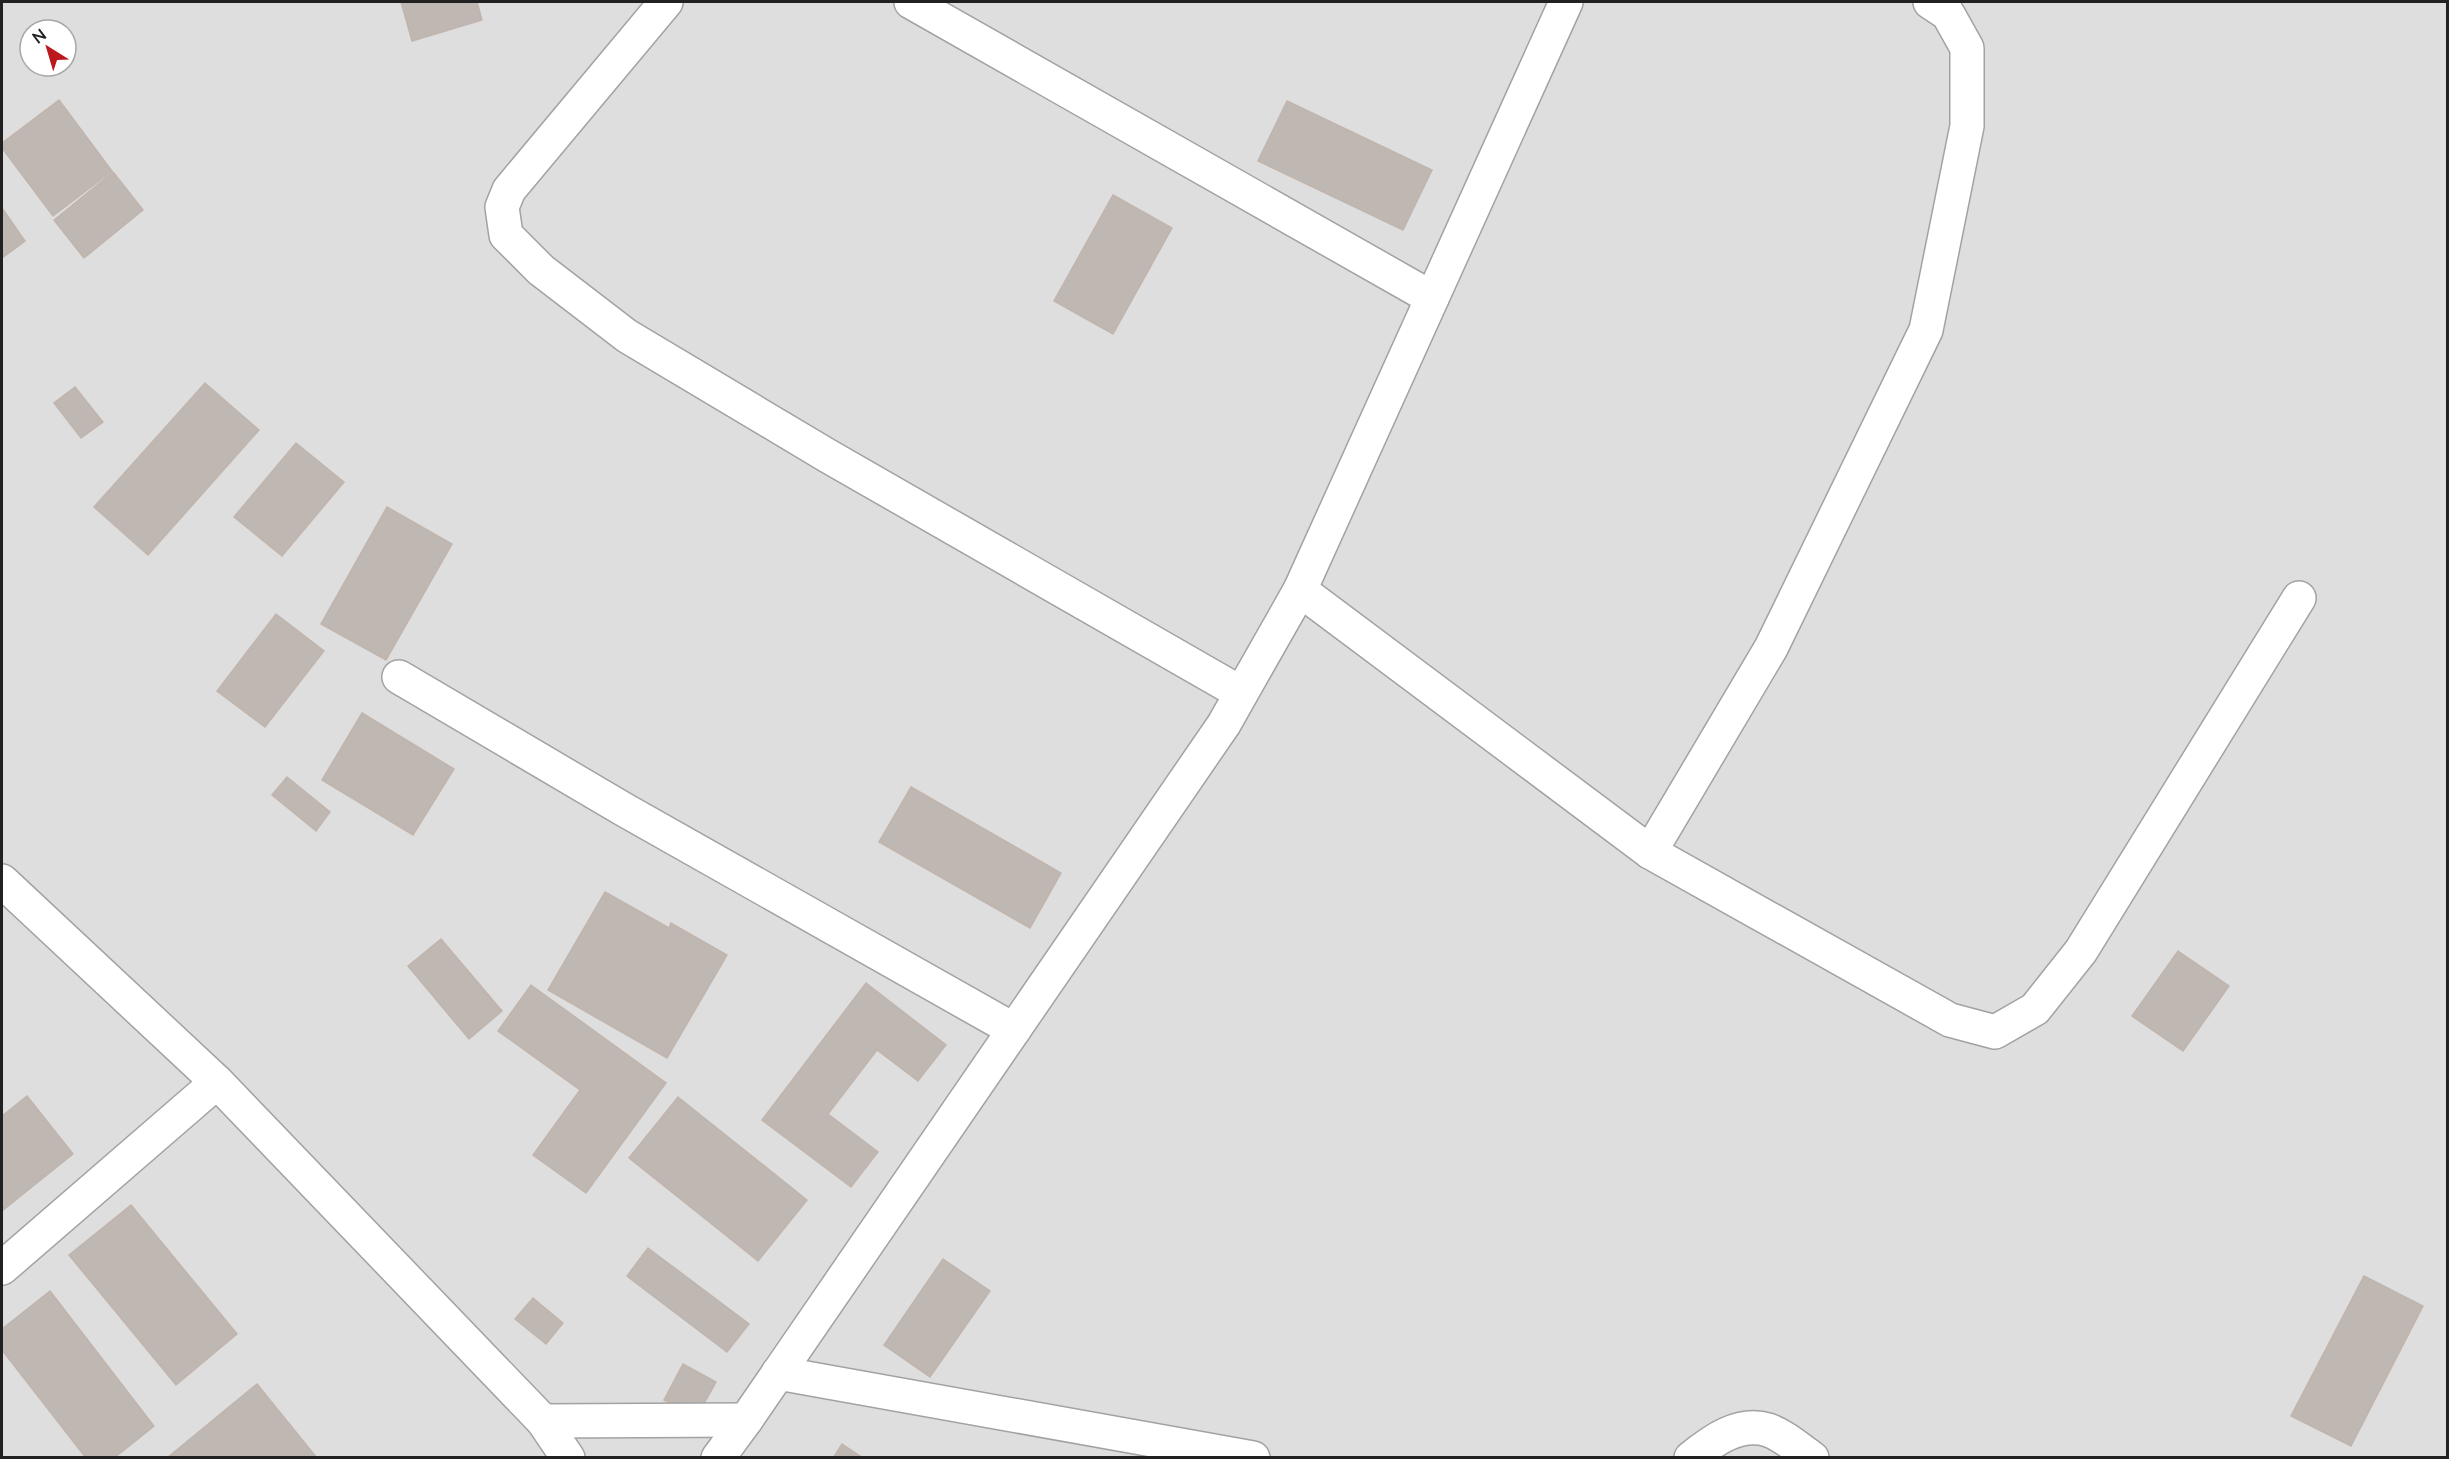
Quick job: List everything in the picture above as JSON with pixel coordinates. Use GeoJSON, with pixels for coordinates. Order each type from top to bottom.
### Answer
{"type":"FeatureCollection","features":[{"type":"Feature","properties":{"kind":"street"},"geometry":{"type":"LineString","coordinates":[[666,2],[509,190],[502,207],[506,235],[541,270],[627,336],[838,462],[1241,693]]}},
{"type":"Feature","properties":{"kind":"street"},"geometry":{"type":"LineString","coordinates":[[911,2],[1432,298]]}},
{"type":"Feature","properties":{"kind":"street"},"geometry":{"type":"LineString","coordinates":[[717,1458],[746,1420],[1224,724],[1300,590],[1566,2]]}},
{"type":"Feature","properties":{"kind":"street"},"geometry":{"type":"LineString","coordinates":[[1650,852],[1771,648],[1926,330],[1967,126],[1967,48],[1948,14],[1930,2]]}},
{"type":"Feature","properties":{"kind":"street"},"geometry":{"type":"LineString","coordinates":[[1300,590],[1650,852],[1950,1020],[1995,1032],[2035,1009],[2080,951],[2299,598]]}},
{"type":"Feature","properties":{"kind":"street"},"geometry":{"type":"LineString","coordinates":[[399,677],[623,808],[1014,1030]]}},
{"type":"Feature","properties":{"kind":"street"},"geometry":{"type":"LineString","coordinates":[[2,881],[217,1082],[543,1421],[568,1458]]}},
{"type":"Feature","properties":{"kind":"street"},"geometry":{"type":"LineString","coordinates":[[2,1268],[217,1082]]}},
{"type":"Feature","properties":{"kind":"street"},"geometry":{"type":"LineString","coordinates":[[778,1373],[1253,1458]]}},
{"type":"Feature","properties":{"kind":"street"},"geometry":{"type":"LineString","coordinates":[[543,1421],[746,1420]]}},
{"type":"Feature","properties":{"kind":"street"},"geometry":{"type":"LineString","coordinates":[[1691,1458],[1712,1441],[1742,1428],[1768,1430],[1812,1458]]}},
{"type":"Feature","properties":{"kind":"shaded area"},"geometry":{"type":"Polygon","coordinates":[[[2,2],[2447,2],[2447,1457],[2,1457],[2,2]]]}},
{"type":"Feature","properties":{"kind":"building"},"geometry":{"type":"Polygon","coordinates":[[[401,2],[477,2],[482,20],[412,41],[401,2]]]}},
{"type":"Feature","properties":{"kind":"building"},"geometry":{"type":"Polygon","coordinates":[[[59,100],[112,171],[53,216],[2,148],[2,143],[59,100]]]}},
{"type":"Feature","properties":{"kind":"building"},"geometry":{"type":"Polygon","coordinates":[[[1287,101],[1432,170],[1403,230],[1258,161],[1287,101]]]}},
{"type":"Feature","properties":{"kind":"building"},"geometry":{"type":"Polygon","coordinates":[[[113,172],[143,210],[84,258],[54,220],[113,172]]]}},
{"type":"Feature","properties":{"kind":"building"},"geometry":{"type":"Polygon","coordinates":[[[1113,195],[1172,228],[1113,334],[1054,301],[1113,195]]]}},
{"type":"Feature","properties":{"kind":"building"},"geometry":{"type":"Polygon","coordinates":[[[2,208],[25,241],[2,258],[2,208]]]}},
{"type":"Feature","properties":{"kind":"building"},"geometry":{"type":"Polygon","coordinates":[[[205,383],[259,430],[148,555],[94,507],[205,383]]]}},
{"type":"Feature","properties":{"kind":"building"},"geometry":{"type":"Polygon","coordinates":[[[75,387],[103,422],[81,438],[54,403],[75,387]]]}},
{"type":"Feature","properties":{"kind":"building"},"geometry":{"type":"Polygon","coordinates":[[[296,443],[344,482],[282,556],[234,517],[296,443]]]}},
{"type":"Feature","properties":{"kind":"building"},"geometry":{"type":"Polygon","coordinates":[[[387,507],[452,544],[386,660],[321,624],[387,507]]]}},
{"type":"Feature","properties":{"kind":"building"},"geometry":{"type":"Polygon","coordinates":[[[276,614],[324,651],[265,727],[217,691],[276,614]]]}},
{"type":"Feature","properties":{"kind":"building"},"geometry":{"type":"Polygon","coordinates":[[[362,713],[454,769],[413,835],[322,780],[362,713]]]}},
{"type":"Feature","properties":{"kind":"building"},"geometry":{"type":"Polygon","coordinates":[[[287,777],[330,812],[316,831],[272,795],[287,777]]]}},
{"type":"Feature","properties":{"kind":"building"},"geometry":{"type":"Polygon","coordinates":[[[911,787],[1061,873],[1030,928],[879,842],[911,787]]]}},
{"type":"Feature","properties":{"kind":"building"},"geometry":{"type":"Polygon","coordinates":[[[605,892],[669,928],[671,923],[727,955],[667,1058],[548,990],[605,892]]]}},
{"type":"Feature","properties":{"kind":"building"},"geometry":{"type":"Polygon","coordinates":[[[441,939],[502,1011],[469,1039],[408,966],[441,939]]]}},
{"type":"Feature","properties":{"kind":"building"},"geometry":{"type":"Polygon","coordinates":[[[2178,951],[2229,986],[2183,1051],[2132,1016],[2178,951]]]}},
{"type":"Feature","properties":{"kind":"building"},"geometry":{"type":"Polygon","coordinates":[[[866,983],[946,1045],[918,1081],[877,1050],[828,1114],[878,1152],[851,1187],[762,1120],[866,983]]]}},
{"type":"Feature","properties":{"kind":"building"},"geometry":{"type":"Polygon","coordinates":[[[531,985],[666,1083],[586,1193],[533,1155],[580,1090],[498,1031],[531,985]]]}},
{"type":"Feature","properties":{"kind":"building"},"geometry":{"type":"Polygon","coordinates":[[[27,1096],[73,1154],[2,1211],[2,1116],[27,1096]]]}},
{"type":"Feature","properties":{"kind":"building"},"geometry":{"type":"Polygon","coordinates":[[[678,1097],[807,1200],[758,1261],[629,1158],[678,1097]]]}},
{"type":"Feature","properties":{"kind":"building"},"geometry":{"type":"Polygon","coordinates":[[[131,1205],[237,1334],[176,1385],[69,1255],[131,1205]]]}},
{"type":"Feature","properties":{"kind":"building"},"geometry":{"type":"Polygon","coordinates":[[[648,1248],[749,1324],[727,1352],[627,1276],[648,1248]]]}},
{"type":"Feature","properties":{"kind":"building"},"geometry":{"type":"Polygon","coordinates":[[[943,1259],[990,1291],[930,1377],[884,1345],[943,1259]]]}},
{"type":"Feature","properties":{"kind":"building"},"geometry":{"type":"Polygon","coordinates":[[[2364,1276],[2423,1306],[2351,1446],[2291,1416],[2364,1276]]]}},
{"type":"Feature","properties":{"kind":"building"},"geometry":{"type":"Polygon","coordinates":[[[50,1291],[154,1426],[114,1458],[86,1458],[2,1350],[2,1329],[50,1291]]]}},
{"type":"Feature","properties":{"kind":"building"},"geometry":{"type":"Polygon","coordinates":[[[533,1298],[563,1323],[546,1344],[515,1319],[533,1298]]]}},
{"type":"Feature","properties":{"kind":"building"},"geometry":{"type":"Polygon","coordinates":[[[683,1364],[716,1382],[696,1418],[664,1400],[683,1364]]]}},
{"type":"Feature","properties":{"kind":"building"},"geometry":{"type":"Polygon","coordinates":[[[257,1384],[317,1458],[167,1458],[257,1384]]]}},
{"type":"Feature","properties":{"kind":"building"},"geometry":{"type":"Polygon","coordinates":[[[842,1444],[863,1458],[833,1458],[842,1444]]]}}]}
